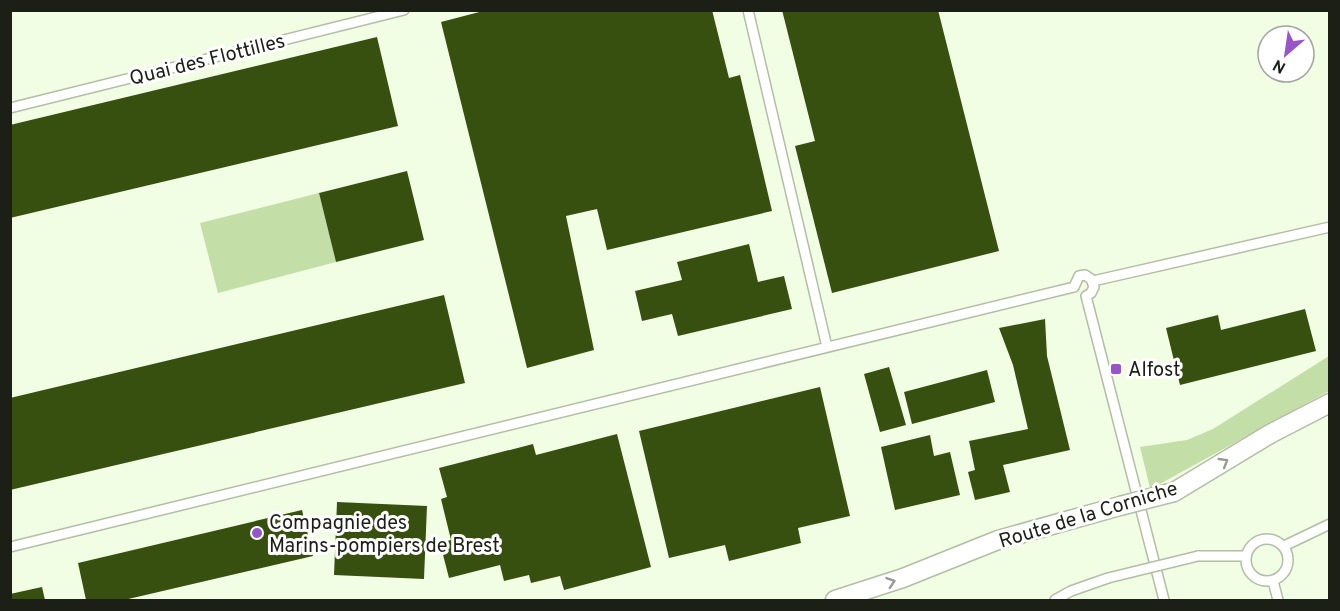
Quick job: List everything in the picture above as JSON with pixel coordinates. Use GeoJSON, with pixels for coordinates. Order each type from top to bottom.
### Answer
{"type":"FeatureCollection","features":[{"type":"Feature","properties":{"kind":"street","name":"Route de la Corniche"},"geometry":{"type":"LineString","coordinates":[[835,600],[903,578],[998,540],[1174,492],[1270,434],[1329,403]]}},
{"type":"Feature","properties":{"kind":"lane","name":"Quai des Flottilles"},"geometry":{"type":"LineString","coordinates":[[10,108],[404,10]]}},
{"type":"Feature","properties":{"kind":"lane"},"geometry":{"type":"LineString","coordinates":[[748,10],[827,347]]}},
{"type":"Feature","properties":{"kind":"lane"},"geometry":{"type":"LineString","coordinates":[[1093,282],[1329,227]]}},
{"type":"Feature","properties":{"kind":"lane"},"geometry":{"type":"LineString","coordinates":[[1085,275],[1093,282],[1092,293],[1082,296],[1076,292],[1074,286],[1079,276],[1085,275]]}},
{"type":"Feature","properties":{"kind":"lane"},"geometry":{"type":"LineString","coordinates":[[10,547],[1074,286]]}},
{"type":"Feature","properties":{"kind":"lane"},"geometry":{"type":"LineString","coordinates":[[1086,296],[1164,600]]}},
{"type":"Feature","properties":{"kind":"lane"},"geometry":{"type":"LineString","coordinates":[[1284,546],[1329,524]]}},
{"type":"Feature","properties":{"kind":"lane"},"geometry":{"type":"LineString","coordinates":[[1265,538],[1272,538],[1284,546],[1288,552],[1288,566],[1279,578],[1272,581],[1258,579],[1252,575],[1246,563],[1246,556],[1253,544],[1265,538]]}},
{"type":"Feature","properties":{"kind":"lane"},"geometry":{"type":"LineString","coordinates":[[1055,600],[1071,591],[1108,578],[1198,556],[1246,556]]}},
{"type":"Feature","properties":{"kind":"lane"},"geometry":{"type":"LineString","coordinates":[[1272,581],[1278,600]]}},
{"type":"Feature","properties":{"kind":"green space"},"geometry":{"type":"Polygon","coordinates":[[[319,193],[336,262],[218,293],[200,223],[319,193]]]}},
{"type":"Feature","properties":{"kind":"green space"},"geometry":{"type":"Polygon","coordinates":[[[1329,356],[1329,391],[1150,488],[1140,447],[1187,440],[1213,429],[1329,356]]]}},
{"type":"Feature","properties":{"kind":"building"},"geometry":{"type":"Polygon","coordinates":[[[487,10],[712,10],[729,78],[740,75],[772,211],[607,250],[597,209],[566,216],[594,350],[527,368],[441,22],[487,10]]]}},
{"type":"Feature","properties":{"kind":"building"},"geometry":{"type":"Polygon","coordinates":[[[782,10],[938,10],[999,251],[832,293],[795,146],[815,141],[782,10]]]}},
{"type":"Feature","properties":{"kind":"building"},"geometry":{"type":"Polygon","coordinates":[[[377,37],[398,126],[10,218],[10,125],[377,37]]]}},
{"type":"Feature","properties":{"kind":"building"},"geometry":{"type":"Polygon","coordinates":[[[407,171],[424,240],[336,262],[319,193],[407,171]]]}},
{"type":"Feature","properties":{"kind":"building"},"geometry":{"type":"Polygon","coordinates":[[[749,244],[758,282],[784,276],[792,309],[678,336],[672,314],[642,321],[635,291],[682,280],[677,262],[749,244]]]}},
{"type":"Feature","properties":{"kind":"building"},"geometry":{"type":"Polygon","coordinates":[[[444,295],[465,383],[10,490],[10,398],[444,295]]]}},
{"type":"Feature","properties":{"kind":"building"},"geometry":{"type":"Polygon","coordinates":[[[1305,309],[1316,351],[1180,385],[1166,328],[1218,315],[1221,330],[1305,309]]]}},
{"type":"Feature","properties":{"kind":"building"},"geometry":{"type":"Polygon","coordinates":[[[1045,319],[1047,356],[1070,450],[1003,465],[1010,492],[975,500],[968,472],[975,470],[969,441],[1028,429],[1013,365],[999,328],[1045,319]]]}},
{"type":"Feature","properties":{"kind":"building"},"geometry":{"type":"Polygon","coordinates":[[[889,367],[906,425],[880,432],[864,374],[889,367]]]}},
{"type":"Feature","properties":{"kind":"building"},"geometry":{"type":"Polygon","coordinates":[[[987,370],[995,402],[912,424],[904,392],[987,370]]]}},
{"type":"Feature","properties":{"kind":"building"},"geometry":{"type":"Polygon","coordinates":[[[820,387],[850,516],[798,528],[801,543],[729,561],[725,545],[669,558],[639,431],[820,387]]]}},
{"type":"Feature","properties":{"kind":"building"},"geometry":{"type":"Polygon","coordinates":[[[617,434],[651,567],[564,590],[560,576],[531,583],[529,575],[504,581],[500,565],[449,578],[440,543],[451,540],[441,499],[447,497],[439,468],[533,444],[536,455],[617,434]]]}},
{"type":"Feature","properties":{"kind":"building"},"geometry":{"type":"Polygon","coordinates":[[[930,435],[934,456],[950,452],[960,495],[895,510],[881,447],[930,435]]]}},
{"type":"Feature","properties":{"kind":"building"},"geometry":{"type":"Polygon","coordinates":[[[337,502],[427,506],[424,579],[334,575],[337,502]]]}},
{"type":"Feature","properties":{"kind":"building","name":"Compagnie des Marins-pompiers de Brest"},"geometry":{"type":"Polygon","coordinates":[[[302,510],[313,556],[124,600],[86,600],[78,563],[302,510]]]}},
{"type":"Feature","properties":{"kind":"building"},"geometry":{"type":"Polygon","coordinates":[[[42,587],[45,600],[10,600],[10,594],[42,587]]]}},
{"type":"Feature","properties":{"kind":"place","name":"Alfost"},"geometry":{"type":"Point","coordinates":[1116,369]}},
{"type":"Feature","properties":{"kind":"place","name":"Compagnie des Marins-pompiers de Brest"},"geometry":{"type":"Point","coordinates":[257,533]}}]}
